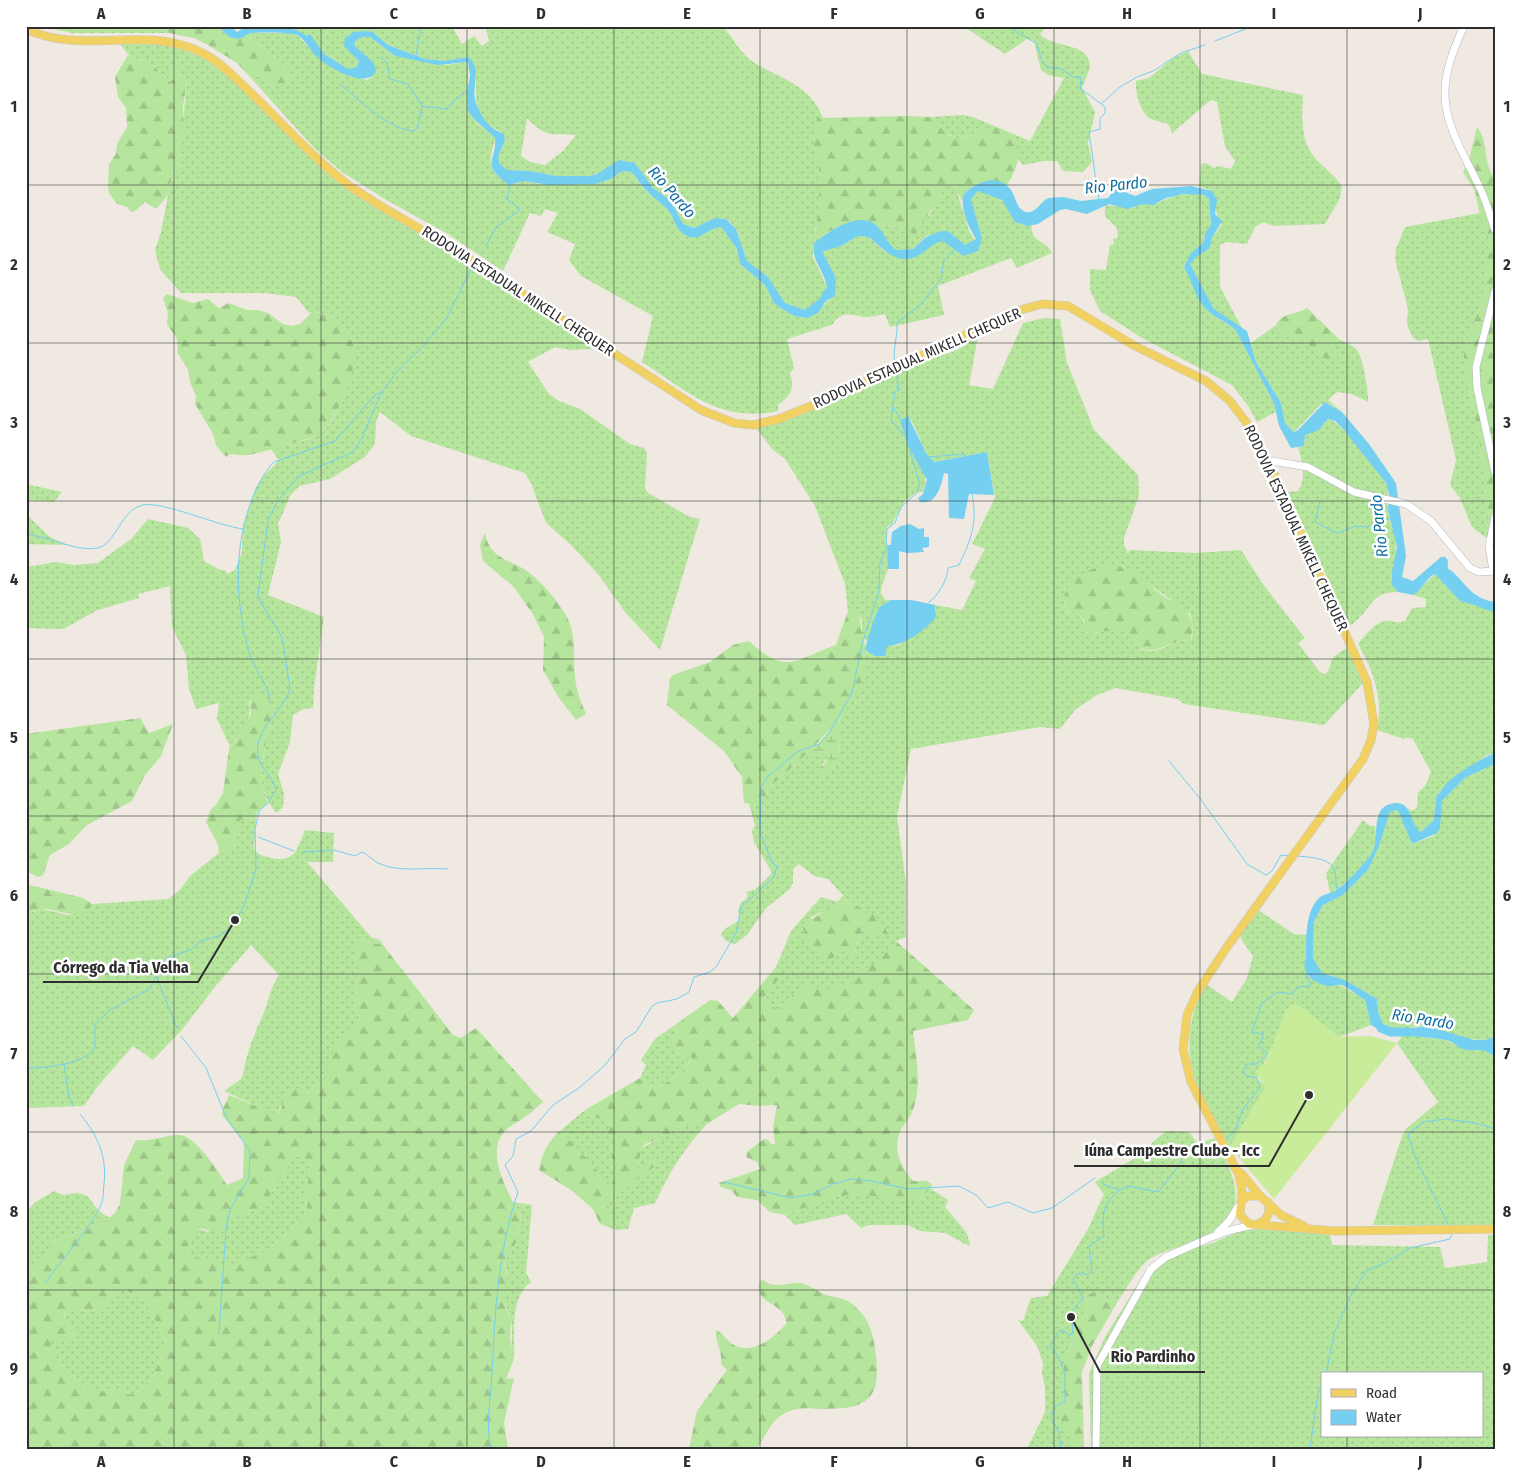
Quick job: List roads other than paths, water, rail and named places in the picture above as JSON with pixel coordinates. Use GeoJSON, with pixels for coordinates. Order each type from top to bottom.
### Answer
{"type":"FeatureCollection","features":[{"type":"Feature","properties":{"kind":"main road","name":"RODOVIA ESTADUAL MIKELL CHEQUER"},"geometry":{"type":"LineString","coordinates":[[26,29],[63,41],[95,42],[135,38],[157,40],[177,43],[208,56],[234,77],[328,170],[360,193],[430,234],[702,410],[734,423],[752,425],[779,419],[828,399],[1018,311],[1042,304],[1068,306],[1133,346],[1195,375],[1219,389],[1246,422],[1279,485],[1367,682],[1374,724],[1372,740],[1363,759],[1267,889],[1198,991],[1191,1005],[1184,1029],[1183,1049],[1186,1068],[1197,1097],[1236,1168]]}},
{"type":"Feature","properties":{"kind":"main road"},"geometry":{"type":"LineString","coordinates":[[1236,1168],[1260,1196],[1281,1216],[1307,1227]]}},
{"type":"Feature","properties":{"kind":"main road"},"geometry":{"type":"LineString","coordinates":[[1236,1168],[1241,1183],[1240,1203],[1242,1219],[1256,1224],[1307,1227],[1334,1231],[1495,1229]]}},
{"type":"Feature","properties":{"kind":"main road"},"geometry":{"type":"LineString","coordinates":[[1240,1203],[1248,1196],[1260,1196]]}},
{"type":"Feature","properties":{"kind":"main road"},"geometry":{"type":"LineString","coordinates":[[1256,1224],[1264,1220],[1269,1214],[1268,1202]]}},
{"type":"Feature","properties":{"kind":"street"},"geometry":{"type":"LineString","coordinates":[[1464,26],[1449,63],[1445,95],[1446,111],[1463,154],[1483,194],[1495,230]]}},
{"type":"Feature","properties":{"kind":"street"},"geometry":{"type":"LineString","coordinates":[[1495,291],[1476,367],[1478,394],[1495,472]]}},
{"type":"Feature","properties":{"kind":"street"},"geometry":{"type":"LineString","coordinates":[[1266,460],[1308,467],[1354,492],[1406,504],[1431,521],[1470,568],[1479,572],[1494,571],[1489,546],[1495,518]]}},
{"type":"Feature","properties":{"kind":"street"},"geometry":{"type":"LineString","coordinates":[[1209,1238],[1229,1221],[1240,1203]]}},
{"type":"Feature","properties":{"kind":"street"},"geometry":{"type":"LineString","coordinates":[[1096,1449],[1095,1376],[1102,1355],[1155,1264],[1209,1238],[1230,1230],[1256,1224]]}},
{"type":"Feature","properties":{"kind":"water"},"geometry":{"type":"Polygon","coordinates":[[[219,26],[231,26],[237,32],[247,26],[280,27],[297,30],[307,36],[310,34],[324,54],[348,69],[357,67],[359,61],[344,46],[345,38],[354,32],[368,31],[374,33],[388,45],[425,59],[444,61],[468,57],[475,66],[474,94],[482,116],[494,129],[504,135],[505,140],[498,157],[500,164],[507,170],[529,171],[557,176],[589,176],[597,174],[619,160],[635,163],[653,188],[671,201],[683,224],[694,228],[715,218],[726,219],[736,229],[747,261],[768,277],[785,303],[805,310],[819,299],[827,287],[814,255],[814,243],[820,238],[844,224],[862,220],[870,221],[877,226],[896,250],[913,249],[926,237],[941,231],[948,231],[965,245],[976,239],[966,218],[963,207],[963,195],[980,183],[993,180],[1000,181],[1011,190],[1020,208],[1026,212],[1033,211],[1048,198],[1063,197],[1081,201],[1108,198],[1117,189],[1135,196],[1152,189],[1191,186],[1212,191],[1217,200],[1215,214],[1222,221],[1212,238],[1210,248],[1195,258],[1190,264],[1214,309],[1247,331],[1256,362],[1281,403],[1285,423],[1294,432],[1298,430],[1325,402],[1342,412],[1369,444],[1396,483],[1406,556],[1402,577],[1413,581],[1441,557],[1445,557],[1448,560],[1450,579],[1455,585],[1468,595],[1495,602],[1495,611],[1460,601],[1435,574],[1413,595],[1398,592],[1392,585],[1392,571],[1397,547],[1388,511],[1389,494],[1386,483],[1335,421],[1328,419],[1319,430],[1305,435],[1304,446],[1291,448],[1279,426],[1274,403],[1236,331],[1204,307],[1184,267],[1191,253],[1204,242],[1205,233],[1211,225],[1209,199],[1204,195],[1183,194],[1166,198],[1153,205],[1143,204],[1127,209],[1109,204],[1087,214],[1066,209],[1060,210],[1038,224],[1027,226],[1015,222],[1002,200],[978,191],[971,199],[982,238],[978,251],[963,256],[943,241],[933,245],[919,255],[905,259],[891,255],[869,237],[858,236],[841,246],[824,251],[823,253],[836,278],[835,296],[826,301],[818,313],[807,318],[794,316],[774,303],[765,285],[740,264],[737,249],[722,228],[714,229],[694,238],[685,235],[678,228],[664,206],[648,193],[631,172],[622,171],[611,179],[595,184],[549,185],[524,181],[509,185],[500,178],[492,167],[495,138],[468,111],[467,93],[470,75],[468,62],[438,65],[395,56],[370,37],[365,37],[358,39],[354,44],[373,62],[376,70],[372,76],[356,78],[320,60],[303,39],[297,35],[251,33],[237,39],[226,34],[219,26]]]}},
{"type":"Feature","properties":{"kind":"water"},"geometry":{"type":"Polygon","coordinates":[[[908,416],[926,453],[934,462],[987,452],[994,495],[969,494],[964,519],[949,518],[948,474],[944,473],[940,489],[934,498],[930,501],[920,502],[918,498],[923,494],[927,480],[911,451],[900,421],[908,416]]]}},
{"type":"Feature","properties":{"kind":"water"},"geometry":{"type":"Polygon","coordinates":[[[910,524],[919,529],[924,528],[924,537],[929,537],[929,547],[922,548],[924,552],[908,553],[899,551],[899,569],[888,569],[887,545],[891,545],[892,532],[901,526],[910,524]]]}},
{"type":"Feature","properties":{"kind":"water"},"geometry":{"type":"Polygon","coordinates":[[[891,600],[911,600],[935,605],[936,617],[908,640],[887,646],[885,656],[875,656],[865,650],[867,641],[878,610],[891,600]]]}},
{"type":"Feature","properties":{"kind":"water"},"geometry":{"type":"Polygon","coordinates":[[[1495,753],[1495,764],[1466,777],[1442,801],[1440,828],[1437,833],[1412,844],[1399,813],[1396,810],[1390,812],[1379,846],[1368,870],[1343,895],[1323,905],[1314,922],[1313,958],[1322,973],[1345,980],[1377,999],[1378,1012],[1383,1024],[1397,1030],[1427,1026],[1474,1040],[1485,1040],[1495,1037],[1495,1057],[1486,1051],[1462,1049],[1453,1043],[1437,1038],[1398,1035],[1388,1033],[1371,1025],[1365,1000],[1342,985],[1330,986],[1314,981],[1307,973],[1304,963],[1306,958],[1308,919],[1314,905],[1320,897],[1335,891],[1343,884],[1372,853],[1376,839],[1378,816],[1381,810],[1387,805],[1401,803],[1408,809],[1417,829],[1421,832],[1434,820],[1436,797],[1448,782],[1470,766],[1495,753]]]}},
{"type":"Feature","properties":{"kind":"waterway"},"geometry":{"type":"LineString","coordinates":[[416,57],[421,26]]}},
{"type":"Feature","properties":{"kind":"waterway"},"geometry":{"type":"LineString","coordinates":[[1007,26],[1037,44],[1042,61],[1047,67],[1062,69],[1073,77],[1081,77],[1080,88],[1105,107],[1105,113],[1100,118],[1100,129],[1089,132],[1099,201]]}},
{"type":"Feature","properties":{"kind":"waterway"},"geometry":{"type":"LineString","coordinates":[[1215,41],[1253,26]]}},
{"type":"Feature","properties":{"kind":"waterway"},"geometry":{"type":"LineString","coordinates":[[1102,103],[1120,87],[1137,77],[1153,71],[1181,53],[1205,45]]}},
{"type":"Feature","properties":{"kind":"waterway"},"geometry":{"type":"LineString","coordinates":[[381,57],[387,63],[390,79],[408,84],[422,106],[447,109],[457,98],[468,91]]}},
{"type":"Feature","properties":{"kind":"waterway"},"geometry":{"type":"LineString","coordinates":[[340,84],[383,119],[403,129],[413,131],[418,128],[422,106]]}},
{"type":"Feature","properties":{"kind":"waterway"},"geometry":{"type":"LineString","coordinates":[[486,246],[496,227],[519,211],[518,207],[506,199],[511,185]]}},
{"type":"Feature","properties":{"kind":"waterway"},"geometry":{"type":"LineString","coordinates":[[895,364],[894,353],[897,323],[921,304],[941,279],[944,260],[955,249]]}},
{"type":"Feature","properties":{"kind":"waterway"},"geometry":{"type":"LineString","coordinates":[[26,1068],[74,1062],[90,1053],[95,1047],[95,1024],[110,1010],[150,989],[160,966],[167,958],[190,950],[201,941],[219,936],[232,927],[244,906],[256,869],[255,829],[259,811],[268,803],[276,790],[273,781],[259,761],[258,746],[260,737],[287,696],[290,688],[282,637],[258,595],[268,520],[277,502],[299,476],[353,452],[362,438],[381,393],[395,374],[425,344],[446,319],[473,265]]}},
{"type":"Feature","properties":{"kind":"waterway"},"geometry":{"type":"LineString","coordinates":[[491,1449],[488,1420],[499,1281],[506,1236],[518,1192],[505,1165],[513,1156],[516,1139],[531,1131],[553,1105],[579,1088],[605,1065],[625,1039],[636,1032],[652,1006],[657,1003],[677,999],[689,992],[694,977],[710,972],[716,967],[736,933],[741,907],[774,877],[777,866],[773,864],[760,833],[761,788],[767,777],[797,752],[819,744],[829,733],[852,693],[862,644],[879,591],[880,563],[886,549],[887,529],[895,523],[901,507],[917,493],[920,484],[906,438],[891,420],[895,392],[899,390],[896,371]]}},
{"type":"Feature","properties":{"kind":"waterway"},"geometry":{"type":"LineString","coordinates":[[270,705],[266,686],[250,656],[240,608],[239,558],[242,533],[248,509],[257,487],[274,462],[335,441],[374,396],[381,392]]}},
{"type":"Feature","properties":{"kind":"waterway"},"geometry":{"type":"LineString","coordinates":[[893,407],[902,421]]}},
{"type":"Feature","properties":{"kind":"waterway"},"geometry":{"type":"LineString","coordinates":[[929,457],[964,454],[965,456]]}},
{"type":"Feature","properties":{"kind":"waterway"},"geometry":{"type":"LineString","coordinates":[[928,603],[941,588],[948,573],[948,568],[959,565],[967,547],[974,522],[972,494]]}},
{"type":"Feature","properties":{"kind":"waterway"},"geometry":{"type":"LineString","coordinates":[[1320,501],[1315,522],[1337,533],[1356,526],[1366,527],[1391,518]]}},
{"type":"Feature","properties":{"kind":"waterway"},"geometry":{"type":"LineString","coordinates":[[26,535],[79,548],[97,548],[109,541],[129,513],[143,505],[177,510],[243,529]]}},
{"type":"Feature","properties":{"kind":"waterway","name":"Rio Pardo"},"geometry":{"type":"LineString","coordinates":[[1438,569],[1445,572],[1474,599],[1495,607]]}},
{"type":"Feature","properties":{"kind":"waterway"},"geometry":{"type":"LineString","coordinates":[[1169,761],[1202,801],[1247,864],[1266,875],[1272,871],[1281,855],[1289,856]]}},
{"type":"Feature","properties":{"kind":"waterway"},"geometry":{"type":"LineString","coordinates":[[258,837],[294,851]]}},
{"type":"Feature","properties":{"kind":"waterway"},"geometry":{"type":"LineString","coordinates":[[303,852],[334,850],[355,856],[362,852],[378,863],[394,868],[448,869]]}},
{"type":"Feature","properties":{"kind":"waterway"},"geometry":{"type":"LineString","coordinates":[[1298,856],[1317,859],[1330,864],[1335,872],[1337,891]]}},
{"type":"Feature","properties":{"kind":"waterway"},"geometry":{"type":"LineString","coordinates":[[1225,1141],[1235,1130],[1243,1109],[1260,1087],[1257,1078],[1247,1076],[1243,1072],[1246,1064],[1257,1064],[1267,1054],[1259,1045],[1263,1034],[1252,1032],[1262,1003],[1278,992],[1292,994],[1298,987],[1310,986],[1311,983],[1306,978],[1307,973]]}},
{"type":"Feature","properties":{"kind":"waterway"},"geometry":{"type":"LineString","coordinates":[[156,976],[177,1028]]}},
{"type":"Feature","properties":{"kind":"waterway","name":"Rio Pardo"},"geometry":{"type":"LineString","coordinates":[[1381,1028],[1391,1032],[1409,1032]]}},
{"type":"Feature","properties":{"kind":"waterway"},"geometry":{"type":"LineString","coordinates":[[181,1036],[206,1068],[227,1119],[250,1151],[249,1178],[230,1210],[226,1228],[219,1334]]}},
{"type":"Feature","properties":{"kind":"waterway"},"geometry":{"type":"LineString","coordinates":[[64,1064],[69,1097],[73,1106]]}},
{"type":"Feature","properties":{"kind":"waterway"},"geometry":{"type":"LineString","coordinates":[[46,1282],[89,1226],[103,1199],[105,1174],[100,1147],[92,1130],[80,1114]]}},
{"type":"Feature","properties":{"kind":"waterway"},"geometry":{"type":"LineString","coordinates":[[1449,1226],[1416,1159],[1408,1136],[1409,1133],[1423,1122],[1445,1119],[1475,1123],[1495,1129]]}},
{"type":"Feature","properties":{"kind":"waterway"},"geometry":{"type":"LineString","coordinates":[[1061,1449],[1059,1432],[1051,1418],[1054,1407],[1065,1401],[1065,1372],[1058,1356],[1050,1346],[1059,1331],[1063,1330],[1069,1335],[1073,1333],[1071,1312],[1083,1298],[1073,1279],[1077,1274],[1088,1274],[1092,1270],[1089,1246],[1104,1236],[1103,1220],[1106,1206],[1114,1195],[1128,1186],[1158,1192],[1182,1159],[1193,1149],[1210,1149],[1220,1145]]}},
{"type":"Feature","properties":{"kind":"waterway"},"geometry":{"type":"LineString","coordinates":[[724,1182],[791,1198],[813,1194],[833,1184],[851,1179],[908,1189],[959,1186],[976,1195],[988,1208],[1008,1202],[1033,1213],[1052,1208],[1095,1178]]}},
{"type":"Feature","properties":{"kind":"waterway"},"geometry":{"type":"LineString","coordinates":[[1103,1184],[1119,1190]]}},
{"type":"Feature","properties":{"kind":"waterway"},"geometry":{"type":"LineString","coordinates":[[1326,1372],[1334,1334],[1351,1295],[1366,1271],[1385,1263],[1410,1248],[1450,1239],[1452,1234]]}},
{"type":"Feature","properties":{"kind":"waterway"},"geometry":{"type":"LineString","coordinates":[[1310,1449],[1318,1393],[1321,1386]]}},
{"type":"Feature","properties":{"kind":"place","name":"Córrego da Tia Velha"},"geometry":{"type":"Point","coordinates":[235,920]}},
{"type":"Feature","properties":{"kind":"place","name":"Iúna Campestre Clube - Icc"},"geometry":{"type":"Point","coordinates":[1309,1095]}},
{"type":"Feature","properties":{"kind":"place","name":"Rio Pardinho"},"geometry":{"type":"Point","coordinates":[1071,1317]}}]}
